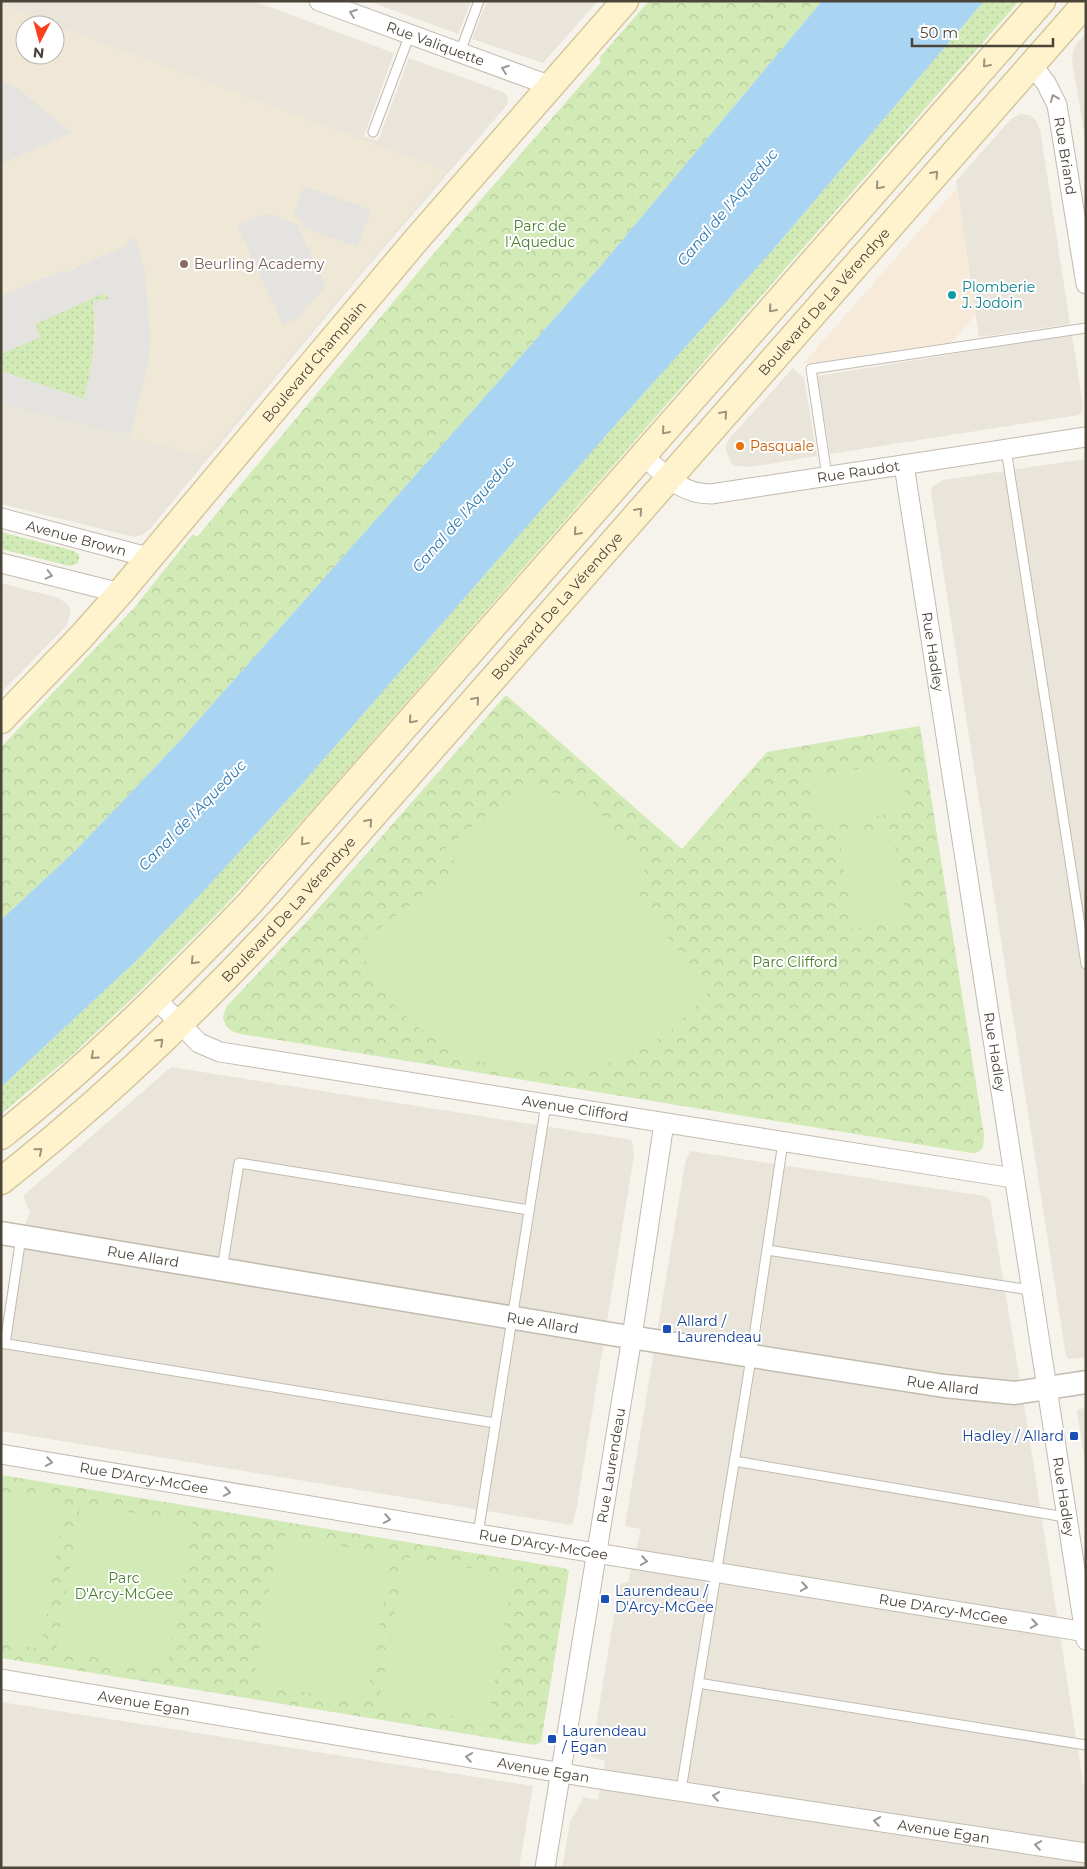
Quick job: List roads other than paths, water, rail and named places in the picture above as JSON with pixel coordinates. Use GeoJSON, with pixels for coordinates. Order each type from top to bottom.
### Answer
{"type":"FeatureCollection","features":[{"type":"Feature","properties":{"kind":"main road","name":"Boulevard Champlain"},"geometry":{"type":"LineString","coordinates":[[1,720],[81,637],[151,558],[416,240],[625,1]]}},
{"type":"Feature","properties":{"kind":"main road"},"geometry":{"type":"LineString","coordinates":[[1,1136],[75,1074],[156,999],[250,903],[1042,1]]}},
{"type":"Feature","properties":{"kind":"main road","name":"Boulevard De La Vérendrye"},"geometry":{"type":"LineString","coordinates":[[1,1181],[85,1112],[180,1023],[297,903],[668,477],[1086,3]]}},
{"type":"Feature","properties":{"kind":"street","name":"Rue Valiquette"},"geometry":{"type":"LineString","coordinates":[[320,1],[551,86]]}},
{"type":"Feature","properties":{"kind":"street","name":"Rue Briand"},"geometry":{"type":"LineString","coordinates":[[1032,65],[1046,83],[1057,105],[1080,205],[1086,284]]}},
{"type":"Feature","properties":{"kind":"street","name":"Rue Raudot"},"geometry":{"type":"LineString","coordinates":[[643,456],[686,490],[701,494],[721,493],[1086,436]]}},
{"type":"Feature","properties":{"kind":"street","name":"Rue Hadley"},"geometry":{"type":"LineString","coordinates":[[904,465],[1030,1290],[1085,1635]]}},
{"type":"Feature","properties":{"kind":"street","name":"Avenue Brown"},"geometry":{"type":"LineString","coordinates":[[1,518],[151,558]]}},
{"type":"Feature","properties":{"kind":"street"},"geometry":{"type":"LineString","coordinates":[[1,563],[120,593]]}},
{"type":"Feature","properties":{"kind":"street","name":"Avenue Clifford"},"geometry":{"type":"LineString","coordinates":[[156,999],[200,1043],[220,1052],[1013,1178]]}},
{"type":"Feature","properties":{"kind":"street","name":"Rue Laurendeau"},"geometry":{"type":"LineString","coordinates":[[545,1868],[632,1337],[664,1123]]}},
{"type":"Feature","properties":{"kind":"street","name":"Rue Allard"},"geometry":{"type":"LineString","coordinates":[[11,1235],[632,1337],[976,1390],[1015,1394],[1086,1382]]}},
{"type":"Feature","properties":{"kind":"street","name":"Rue D'Arcy-McGee"},"geometry":{"type":"LineString","coordinates":[[1,1454],[1085,1635]]}},
{"type":"Feature","properties":{"kind":"street","name":"Avenue Egan"},"geometry":{"type":"LineString","coordinates":[[1,1679],[561,1772],[1086,1853]]}},
{"type":"Feature","properties":{"kind":"lane"},"geometry":{"type":"LineString","coordinates":[[460,52],[478,1]]}},
{"type":"Feature","properties":{"kind":"lane"},"geometry":{"type":"LineString","coordinates":[[373,132],[410,34]]}},
{"type":"Feature","properties":{"kind":"lane"},"geometry":{"type":"LineString","coordinates":[[827,476],[811,370],[1086,328]]}},
{"type":"Feature","properties":{"kind":"lane"},"geometry":{"type":"LineString","coordinates":[[1006,449],[1086,964]]}},
{"type":"Feature","properties":{"kind":"lane"},"geometry":{"type":"LineString","coordinates":[[478,1534],[546,1104]]}},
{"type":"Feature","properties":{"kind":"lane"},"geometry":{"type":"LineString","coordinates":[[681,1790],[751,1355],[783,1142]]}},
{"type":"Feature","properties":{"kind":"lane"},"geometry":{"type":"LineString","coordinates":[[222,1270],[239,1163],[529,1210]]}},
{"type":"Feature","properties":{"kind":"lane"},"geometry":{"type":"LineString","coordinates":[[11,1235],[3,1344],[495,1423]]}},
{"type":"Feature","properties":{"kind":"lane"},"geometry":{"type":"LineString","coordinates":[[767,1250],[1030,1290]]}},
{"type":"Feature","properties":{"kind":"lane"},"geometry":{"type":"LineString","coordinates":[[734,1461],[1066,1516]]}},
{"type":"Feature","properties":{"kind":"lane"},"geometry":{"type":"LineString","coordinates":[[698,1683],[1086,1745]]}},
{"type":"Feature","properties":{"kind":"water","name":"Canal de l'Aqueduc"},"geometry":{"type":"Polygon","coordinates":[[[822,1],[984,1],[771,252],[617,423],[303,783],[135,962],[1,1087],[1,920],[76,850],[178,743],[599,268],[822,1]]]}},
{"type":"Feature","properties":{"kind":"place","name":"Beurling Academy"},"geometry":{"type":"Point","coordinates":[184,264]}},
{"type":"Feature","properties":{"kind":"place","name":"Plomberie J. Jodoin"},"geometry":{"type":"Point","coordinates":[952,295]}},
{"type":"Feature","properties":{"kind":"place","name":"Pasquale"},"geometry":{"type":"Point","coordinates":[740,446]}},
{"type":"Feature","properties":{"kind":"place","name":"Allard / Laurendeau"},"geometry":{"type":"Point","coordinates":[667,1329]}},
{"type":"Feature","properties":{"kind":"place","name":"Hadley / Allard"},"geometry":{"type":"Point","coordinates":[1074,1436]}},
{"type":"Feature","properties":{"kind":"place","name":"Laurendeau / D'Arcy-McGee"},"geometry":{"type":"Point","coordinates":[605,1599]}},
{"type":"Feature","properties":{"kind":"place","name":"Laurendeau / Egan"},"geometry":{"type":"Point","coordinates":[552,1739]}},
{"type":"Feature","properties":{"kind":"park label","name":"Parc de l'Aqueduc"},"geometry":{"type":"Point","coordinates":[540,234]}},
{"type":"Feature","properties":{"kind":"park label","name":"Parc Clifford"},"geometry":{"type":"Point","coordinates":[795,962]}},
{"type":"Feature","properties":{"kind":"park label","name":"Parc D'Arcy-McGee"},"geometry":{"type":"Point","coordinates":[124,1586]}}]}
